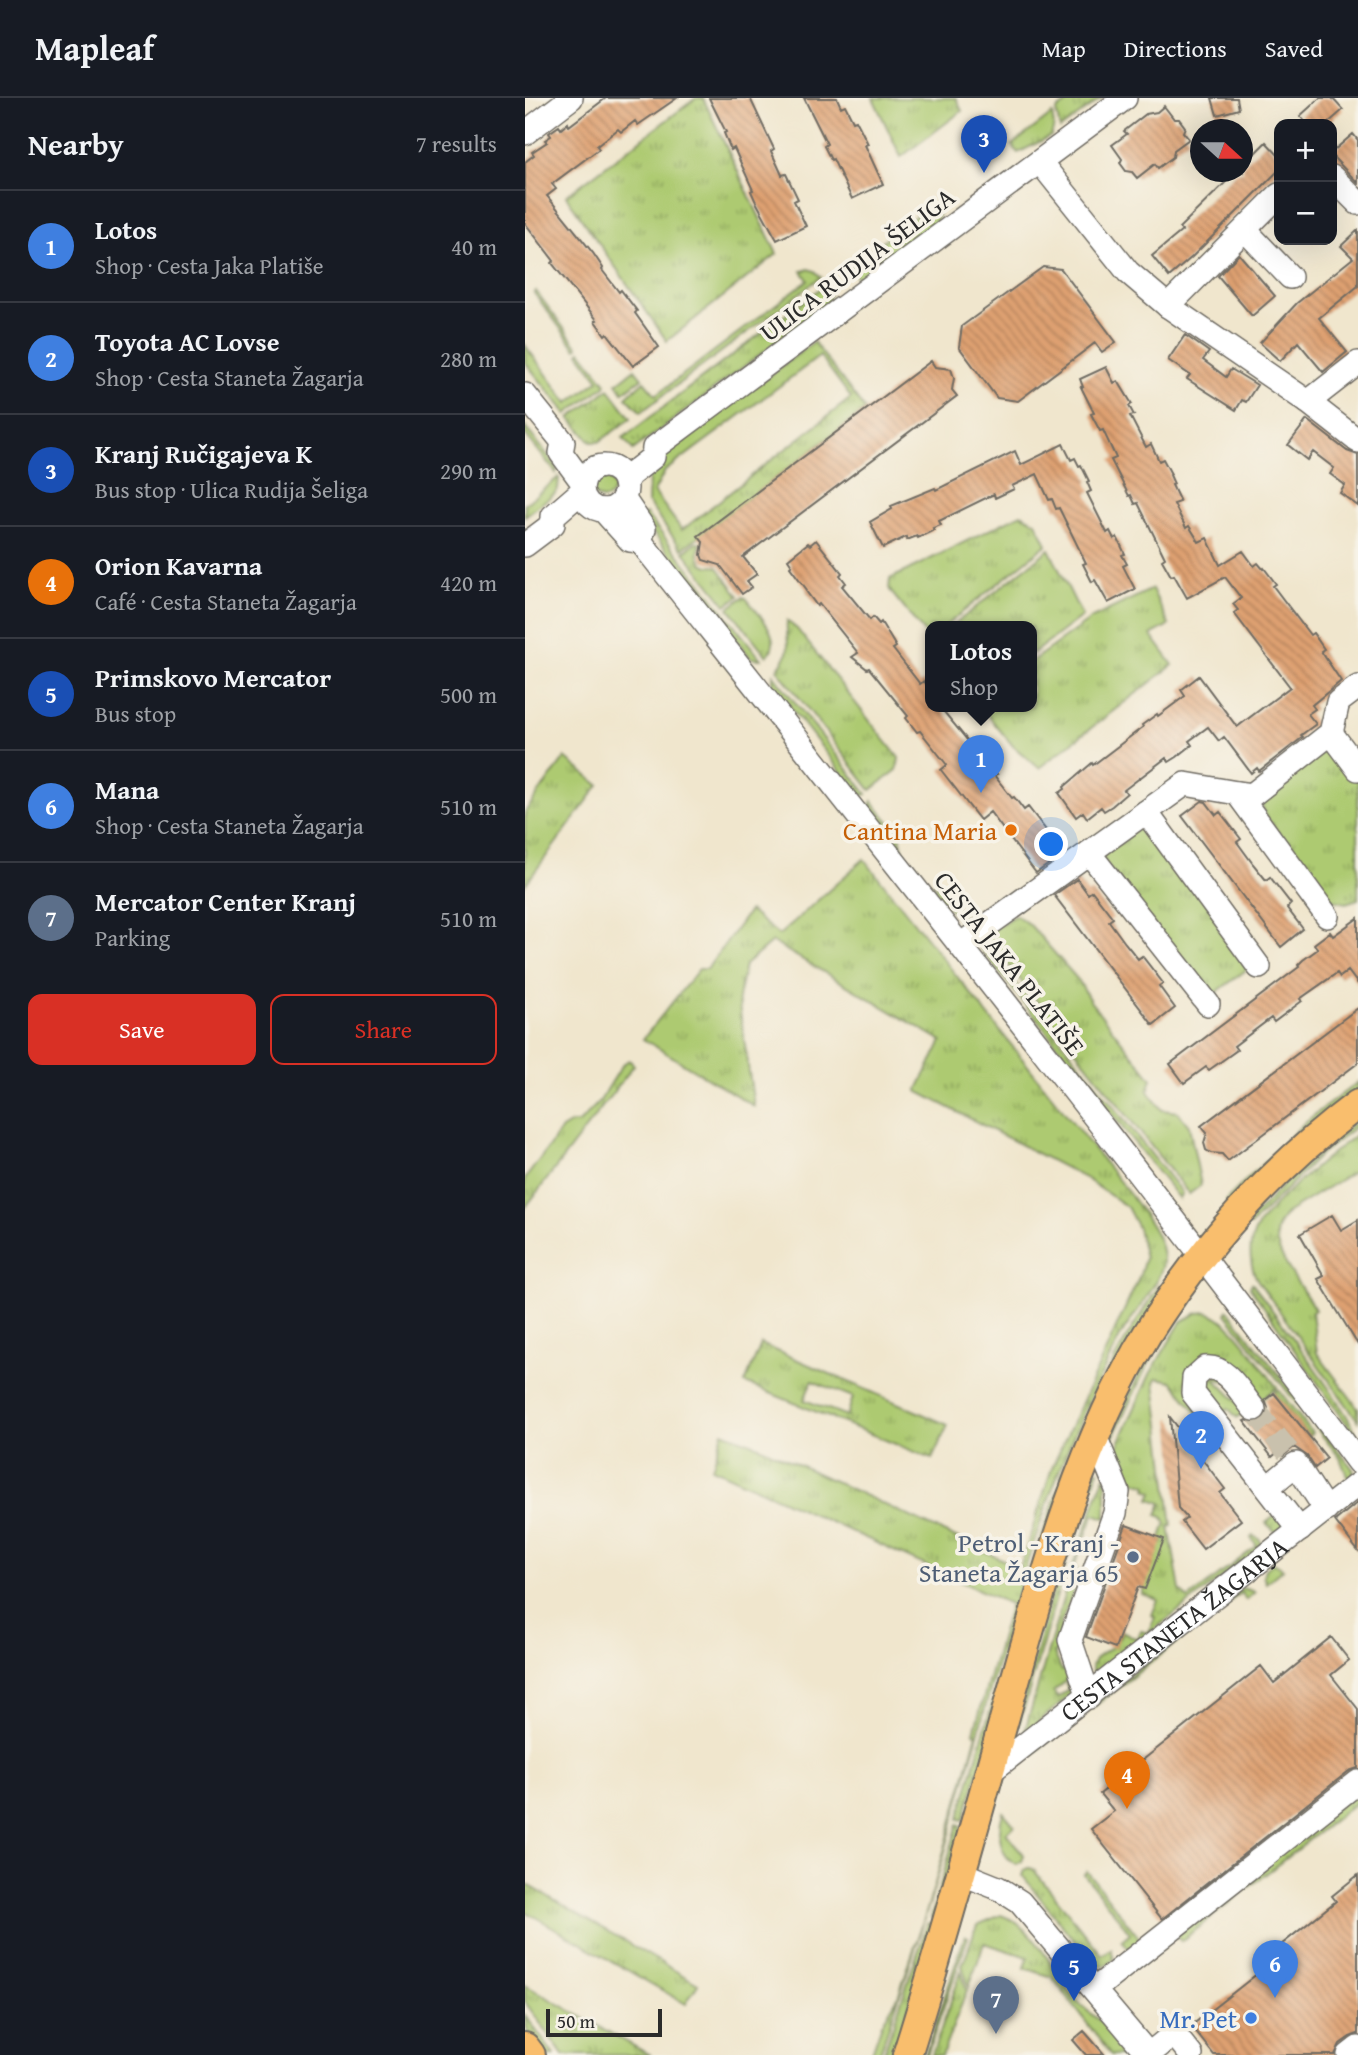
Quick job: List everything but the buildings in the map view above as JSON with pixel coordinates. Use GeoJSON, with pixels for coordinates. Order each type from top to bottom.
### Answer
{"type":"FeatureCollection","features":[{"type":"Feature","properties":{"kind":"main road"},"geometry":{"type":"LineString","coordinates":[[907,2055],[963,1874],[1055,1546],[1096,1438],[1117,1392],[1147,1334],[1177,1290],[1234,1218],[1293,1157],[1358,1104]]}},
{"type":"Feature","properties":{"kind":"main road"},"geometry":{"type":"LineString","coordinates":[[525,2047],[531,2055]]}},
{"type":"Feature","properties":{"kind":"street"},"geometry":{"type":"LineString","coordinates":[[525,133],[571,98]]}},
{"type":"Feature","properties":{"kind":"street","name":"ULICA RUDIJA ŠELIGA"},"geometry":{"type":"LineString","coordinates":[[525,545],[553,524],[553,516],[602,488],[645,446],[655,448],[1125,98]]}},
{"type":"Feature","properties":{"kind":"street"},"geometry":{"type":"LineString","coordinates":[[1040,162],[1128,272],[1168,306],[1308,402],[1358,441]]}},
{"type":"Feature","properties":{"kind":"street"},"geometry":{"type":"LineString","coordinates":[[1337,182],[1358,203]]}},
{"type":"Feature","properties":{"kind":"street"},"geometry":{"type":"LineString","coordinates":[[1168,306],[1274,200]]}},
{"type":"Feature","properties":{"kind":"street"},"geometry":{"type":"LineString","coordinates":[[1245,230],[1290,277]]}},
{"type":"Feature","properties":{"kind":"street"},"geometry":{"type":"LineString","coordinates":[[1308,402],[1358,363]]}},
{"type":"Feature","properties":{"kind":"street","name":"CESTA JAKA PLATIŠE"},"geometry":{"type":"LineString","coordinates":[[525,395],[563,442],[561,453],[602,488],[630,540],[641,541],[1203,1256]]}},
{"type":"Feature","properties":{"kind":"street"},"geometry":{"type":"LineString","coordinates":[[960,945],[1185,785],[1252,795],[1331,733],[1338,702],[1358,687]]}},
{"type":"Feature","properties":{"kind":"street"},"geometry":{"type":"LineString","coordinates":[[1331,733],[1358,769]]}},
{"type":"Feature","properties":{"kind":"street"},"geometry":{"type":"LineString","coordinates":[[1237,793],[1327,916]]}},
{"type":"Feature","properties":{"kind":"street"},"geometry":{"type":"LineString","coordinates":[[1146,812],[1259,967]]}},
{"type":"Feature","properties":{"kind":"street"},"geometry":{"type":"LineString","coordinates":[[1089,853],[1208,1004]]}},
{"type":"Feature","properties":{"kind":"street"},"geometry":{"type":"LineString","coordinates":[[1203,1256],[1358,1462]]}},
{"type":"Feature","properties":{"kind":"street"},"geometry":{"type":"LineString","coordinates":[[1254,1409],[1217,1368],[1205,1368],[1198,1372],[1192,1385],[1193,1393],[1300,1530]]}},
{"type":"Feature","properties":{"kind":"street"},"geometry":{"type":"LineString","coordinates":[[1089,1697],[1070,1640],[1115,1513],[1118,1492],[1096,1438]]}},
{"type":"Feature","properties":{"kind":"street"},"geometry":{"type":"LineString","coordinates":[[1268,1487],[1292,1458],[1326,1510]]}},
{"type":"Feature","properties":{"kind":"street","name":"CESTA STANETA ŽAGARJA"},"geometry":{"type":"LineString","coordinates":[[990,1772],[1358,1485]]}},
{"type":"Feature","properties":{"kind":"street"},"geometry":{"type":"LineString","coordinates":[[1095,1989],[1358,1782]]}},
{"type":"Feature","properties":{"kind":"street"},"geometry":{"type":"LineString","coordinates":[[963,1874],[998,1888],[1020,1902],[1149,2055],[1174,2034],[1191,2055]]}},
{"type":"Feature","properties":{"kind":"street"},"geometry":{"type":"LineString","coordinates":[[1349,2055],[1358,2048]]}},
{"type":"Feature","properties":{"kind":"green space"},"geometry":{"type":"Polygon","coordinates":[[[696,98],[703,98],[777,254],[667,341],[566,196],[696,98]]]}},
{"type":"Feature","properties":{"kind":"green space"},"geometry":{"type":"Polygon","coordinates":[[[873,98],[956,98],[962,111],[901,157],[873,98]]]}},
{"type":"Feature","properties":{"kind":"green space"},"geometry":{"type":"Polygon","coordinates":[[[1074,98],[1102,98],[1060,129],[1056,111],[1074,98]]]}},
{"type":"Feature","properties":{"kind":"green space"},"geometry":{"type":"Polygon","coordinates":[[[1052,114],[1054,126],[1051,136],[1018,153],[1012,145],[1052,114]]]}},
{"type":"Feature","properties":{"kind":"green space"},"geometry":{"type":"Polygon","coordinates":[[[932,204],[940,208],[936,223],[858,279],[849,266],[932,204]]]}},
{"type":"Feature","properties":{"kind":"green space"},"geometry":{"type":"Polygon","coordinates":[[[809,269],[821,277],[641,412],[626,397],[644,381],[656,395],[808,280],[802,271],[809,269]]]}},
{"type":"Feature","properties":{"kind":"green space"},"geometry":{"type":"Polygon","coordinates":[[[826,284],[830,293],[827,304],[633,450],[623,438],[826,284]]]}},
{"type":"Feature","properties":{"kind":"green space"},"geometry":{"type":"Polygon","coordinates":[[[536,291],[578,347],[576,349],[534,293],[536,291]]]}},
{"type":"Feature","properties":{"kind":"green space"},"geometry":{"type":"Polygon","coordinates":[[[814,342],[865,410],[682,549],[648,503],[647,468],[814,342]],[[820,356],[665,471],[654,492],[682,530],[851,398],[820,356]]]}},
{"type":"Feature","properties":{"kind":"green space"},"geometry":{"type":"Polygon","coordinates":[[[525,345],[568,403],[599,380],[579,353],[581,351],[606,383],[605,386],[567,414],[525,362],[525,345]]]}},
{"type":"Feature","properties":{"kind":"green space"},"geometry":{"type":"Polygon","coordinates":[[[635,369],[642,378],[623,392],[617,383],[635,369]]]}},
{"type":"Feature","properties":{"kind":"green space"},"geometry":{"type":"Polygon","coordinates":[[[609,389],[631,418],[599,442],[591,442],[570,418],[609,389]]]}},
{"type":"Feature","properties":{"kind":"green space"},"geometry":{"type":"Polygon","coordinates":[[[525,427],[555,464],[556,473],[525,434],[525,427]]]}},
{"type":"Feature","properties":{"kind":"green space"},"geometry":{"type":"Polygon","coordinates":[[[559,477],[558,489],[554,494],[525,516],[525,504],[559,477]]]}},
{"type":"Feature","properties":{"kind":"green space"},"geometry":{"type":"Polygon","coordinates":[[[603,477],[613,484],[614,488],[607,498],[603,499],[593,492],[592,488],[599,478],[603,477]]]}},
{"type":"Feature","properties":{"kind":"green space"},"geometry":{"type":"Polygon","coordinates":[[[646,514],[761,659],[751,658],[641,517],[646,514]]]}},
{"type":"Feature","properties":{"kind":"green space"},"geometry":{"type":"Polygon","coordinates":[[[1021,514],[1036,522],[1047,544],[951,621],[925,621],[925,634],[891,592],[890,579],[1021,514]]]}},
{"type":"Feature","properties":{"kind":"green space"},"geometry":{"type":"Polygon","coordinates":[[[696,542],[701,544],[701,561],[717,566],[739,596],[726,605],[684,552],[696,542]]]}},
{"type":"Feature","properties":{"kind":"green space"},"geometry":{"type":"Polygon","coordinates":[[[1049,549],[1082,616],[1037,650],[1037,621],[959,621],[1049,549]]]}},
{"type":"Feature","properties":{"kind":"green space"},"geometry":{"type":"Polygon","coordinates":[[[1152,589],[1169,625],[1151,635],[1173,665],[1039,768],[1013,746],[985,712],[1037,712],[1037,657],[1092,618],[1152,589]]]}},
{"type":"Feature","properties":{"kind":"green space"},"geometry":{"type":"Polygon","coordinates":[[[743,597],[768,626],[773,642],[767,656],[729,608],[743,597]]]}},
{"type":"Feature","properties":{"kind":"green space"},"geometry":{"type":"Polygon","coordinates":[[[787,621],[797,629],[899,758],[897,770],[871,790],[777,669],[788,651],[787,621]]]}},
{"type":"Feature","properties":{"kind":"green space"},"geometry":{"type":"Polygon","coordinates":[[[773,674],[867,794],[860,796],[773,685],[773,674]]]}},
{"type":"Feature","properties":{"kind":"green space"},"geometry":{"type":"Polygon","coordinates":[[[1329,746],[1358,772],[1358,899],[1346,903],[1329,899],[1267,818],[1262,806],[1264,794],[1329,746]]]}},
{"type":"Feature","properties":{"kind":"green space"},"geometry":{"type":"Polygon","coordinates":[[[565,758],[599,785],[525,885],[525,812],[565,758]]]}},
{"type":"Feature","properties":{"kind":"green space"},"geometry":{"type":"Polygon","coordinates":[[[872,801],[900,835],[903,850],[869,807],[872,801]]]}},
{"type":"Feature","properties":{"kind":"green space"},"geometry":{"type":"Polygon","coordinates":[[[1146,820],[1254,964],[1210,997],[1098,854],[1146,820]]]}},
{"type":"Feature","properties":{"kind":"green space"},"geometry":{"type":"Polygon","coordinates":[[[864,859],[1131,1196],[1152,1227],[1160,1244],[1163,1262],[1157,1280],[1124,1331],[1102,1372],[1058,1474],[1030,1554],[933,1892],[1010,1604],[712,1468],[723,1432],[759,1446],[1020,1568],[1052,1468],[1139,1278],[1145,1258],[1138,1228],[1127,1207],[1085,1178],[917,1091],[942,1041],[772,942],[745,965],[738,998],[754,1106],[643,1039],[699,969],[707,969],[749,911],[779,935],[864,859]]]}},
{"type":"Feature","properties":{"kind":"green space"},"geometry":{"type":"Polygon","coordinates":[[[930,884],[941,888],[971,926],[965,928],[930,884]]]}},
{"type":"Feature","properties":{"kind":"green space"},"geometry":{"type":"Polygon","coordinates":[[[1016,915],[1031,926],[1079,981],[1090,1001],[1152,1079],[1148,1091],[1162,1110],[1178,1112],[1189,1126],[1201,1185],[1189,1194],[984,934],[1016,915]]]}},
{"type":"Feature","properties":{"kind":"green space"},"geometry":{"type":"Polygon","coordinates":[[[981,939],[1182,1193],[1179,1199],[977,944],[981,939]]]}},
{"type":"Feature","properties":{"kind":"green space"},"geometry":{"type":"Polygon","coordinates":[[[629,1060],[634,1065],[525,1208],[525,1179],[562,1129],[572,1123],[579,1123],[600,1101],[623,1064],[629,1060]]]}},
{"type":"Feature","properties":{"kind":"green space"},"geometry":{"type":"Polygon","coordinates":[[[1358,1082],[1358,1091],[1228,1205],[1226,1200],[1305,1122],[1358,1082]]]}},
{"type":"Feature","properties":{"kind":"green space"},"geometry":{"type":"Polygon","coordinates":[[[1358,1119],[1358,1125],[1321,1154],[1250,1226],[1246,1224],[1285,1183],[1358,1119]]]}},
{"type":"Feature","properties":{"kind":"green space"},"geometry":{"type":"Polygon","coordinates":[[[1358,1133],[1358,1169],[1288,1212],[1278,1226],[1276,1236],[1286,1264],[1315,1310],[1312,1312],[1317,1353],[1358,1408],[1358,1421],[1258,1281],[1251,1252],[1254,1234],[1271,1209],[1301,1180],[1358,1133]]]}},
{"type":"Feature","properties":{"kind":"green space"},"geometry":{"type":"Polygon","coordinates":[[[1252,1283],[1329,1388],[1358,1440],[1250,1287],[1252,1283]]]}},
{"type":"Feature","properties":{"kind":"green space"},"geometry":{"type":"Polygon","coordinates":[[[1160,1285],[1164,1287],[1066,1478],[1061,1477],[1105,1378],[1160,1285]]]}},
{"type":"Feature","properties":{"kind":"green space"},"geometry":{"type":"Polygon","coordinates":[[[1184,1303],[1183,1310],[1145,1370],[1109,1446],[1110,1436],[1147,1357],[1184,1303]]]}},
{"type":"Feature","properties":{"kind":"green space"},"geometry":{"type":"Polygon","coordinates":[[[1228,1310],[1353,1469],[1354,1474],[1349,1481],[1340,1458],[1226,1314],[1228,1310]]]}},
{"type":"Feature","properties":{"kind":"green space"},"geometry":{"type":"Polygon","coordinates":[[[1207,1312],[1217,1316],[1236,1333],[1277,1387],[1258,1402],[1247,1388],[1190,1370],[1289,1525],[1277,1533],[1266,1523],[1277,1514],[1172,1381],[1157,1378],[1155,1383],[1172,1526],[1169,1526],[1180,1590],[1188,1599],[1257,1546],[1251,1538],[1253,1536],[1260,1540],[1262,1547],[1093,1676],[1094,1660],[1115,1644],[1122,1631],[1137,1639],[1141,1631],[1148,1633],[1158,1600],[1142,1594],[1166,1523],[1163,1517],[1157,1515],[1162,1503],[1150,1499],[1153,1492],[1146,1489],[1147,1485],[1131,1479],[1127,1489],[1113,1456],[1150,1374],[1181,1322],[1197,1313],[1207,1312]]]}},
{"type":"Feature","properties":{"kind":"green space"},"geometry":{"type":"Polygon","coordinates":[[[761,1344],[948,1425],[932,1459],[745,1383],[761,1344]],[[812,1381],[804,1400],[847,1416],[853,1397],[812,1381]]]}},
{"type":"Feature","properties":{"kind":"green space"},"geometry":{"type":"Polygon","coordinates":[[[1209,1373],[1246,1411],[1237,1418],[1228,1408],[1218,1416],[1199,1381],[1209,1373]]]}},
{"type":"Feature","properties":{"kind":"green space"},"geometry":{"type":"Polygon","coordinates":[[[1278,1389],[1312,1433],[1309,1436],[1274,1393],[1278,1389]]]}},
{"type":"Feature","properties":{"kind":"green space"},"geometry":{"type":"Polygon","coordinates":[[[1096,1470],[1099,1470],[1068,1557],[1015,1739],[1013,1737],[1053,1589],[1096,1470]]]}},
{"type":"Feature","properties":{"kind":"green space"},"geometry":{"type":"Polygon","coordinates":[[[1104,1477],[1106,1518],[1094,1514],[1074,1567],[1077,1569],[1070,1588],[1074,1590],[1060,1625],[1063,1626],[1062,1649],[1054,1653],[1062,1671],[1069,1667],[1072,1676],[1053,1692],[1058,1698],[1069,1689],[1066,1685],[1073,1679],[1072,1694],[1024,1734],[1072,1568],[1104,1477]]]}},
{"type":"Feature","properties":{"kind":"green space"},"geometry":{"type":"Polygon","coordinates":[[[1059,1487],[1061,1492],[964,1820],[959,1819],[1034,1558],[1059,1487]]]}},
{"type":"Feature","properties":{"kind":"green space"},"geometry":{"type":"Polygon","coordinates":[[[1274,1563],[1283,1569],[1266,1583],[1263,1576],[1265,1569],[1274,1563]]]}},
{"type":"Feature","properties":{"kind":"green space"},"geometry":{"type":"Polygon","coordinates":[[[1242,1588],[1255,1592],[1246,1600],[1241,1593],[1016,1767],[1017,1763],[1242,1588]]]}},
{"type":"Feature","properties":{"kind":"green space"},"geometry":{"type":"Polygon","coordinates":[[[1358,1791],[1358,1801],[1181,1941],[1176,1935],[1358,1791]]]}},
{"type":"Feature","properties":{"kind":"green space"},"geometry":{"type":"Polygon","coordinates":[[[1003,1812],[1014,1825],[1006,1833],[1024,1855],[1022,1861],[1017,1864],[1010,1860],[1002,1849],[1000,1826],[1003,1812]]]}},
{"type":"Feature","properties":{"kind":"green space"},"geometry":{"type":"Polygon","coordinates":[[[958,1824],[962,1826],[936,1919],[931,1918],[958,1824]]]}},
{"type":"Feature","properties":{"kind":"green space"},"geometry":{"type":"Polygon","coordinates":[[[1029,1868],[1033,1869],[1102,1955],[1111,1949],[1114,1959],[1105,1966],[1092,1963],[1023,1876],[1029,1868]]]}},
{"type":"Feature","properties":{"kind":"green space"},"geometry":{"type":"Polygon","coordinates":[[[1087,1871],[1140,1939],[1136,1951],[1128,1948],[1122,1940],[1130,1933],[1084,1874],[1087,1871]]]}},
{"type":"Feature","properties":{"kind":"green space"},"geometry":{"type":"Polygon","coordinates":[[[525,1883],[698,1984],[686,2004],[525,1911],[525,1883]]]}},
{"type":"Feature","properties":{"kind":"green space"},"geometry":{"type":"Polygon","coordinates":[[[929,1905],[879,2055],[871,2055],[882,2023],[898,1997],[929,1905]]]}},
{"type":"Feature","properties":{"kind":"green space"},"geometry":{"type":"Polygon","coordinates":[[[1001,1915],[1014,1921],[1035,1940],[1075,1999],[1121,2037],[1124,2043],[1123,2055],[1111,2055],[1052,1977],[1025,1968],[1028,1957],[984,1943],[969,1987],[962,1966],[977,1925],[1001,1915]]]}},
{"type":"Feature","properties":{"kind":"green space"},"geometry":{"type":"Polygon","coordinates":[[[928,1923],[934,1925],[895,2055],[883,2055],[928,1923]]]}},
{"type":"Feature","properties":{"kind":"green space"},"geometry":{"type":"Polygon","coordinates":[[[965,1936],[968,1937],[925,2055],[965,1936]]]}},
{"type":"Feature","properties":{"kind":"green space"},"geometry":{"type":"Polygon","coordinates":[[[961,1972],[967,1990],[942,2055],[932,2055],[961,1972]]]}},
{"type":"Feature","properties":{"kind":"green space"},"geometry":{"type":"Polygon","coordinates":[[[525,1985],[651,2055],[563,2055],[525,2002],[525,1985]]]}},
{"type":"Feature","properties":{"kind":"green space"},"geometry":{"type":"Polygon","coordinates":[[[525,2015],[554,2055],[542,2055],[532,2041],[525,2015]]]}},
{"type":"Feature","properties":{"kind":"tunnel"},"geometry":{"type":"LineString","coordinates":[[1254,1409],[1288,1452]]}},
{"type":"Feature","properties":{"kind":"place","name":"Kranj Ručigajeva K"},"geometry":{"type":"Point","coordinates":[984,173]}},
{"type":"Feature","properties":{"kind":"place","name":"Lotos"},"geometry":{"type":"Point","coordinates":[981,793]}},
{"type":"Feature","properties":{"kind":"place","name":"Cantina Maria"},"geometry":{"type":"Point","coordinates":[1011,830]}},
{"type":"Feature","properties":{"kind":"place","name":"Toyota AC Lovse"},"geometry":{"type":"Point","coordinates":[1201,1469]}},
{"type":"Feature","properties":{"kind":"place","name":"Petrol - Kranj - Staneta Žagarja 65"},"geometry":{"type":"Point","coordinates":[1133,1557]}},
{"type":"Feature","properties":{"kind":"place","name":"Orion Kavarna"},"geometry":{"type":"Point","coordinates":[1127,1809]}},
{"type":"Feature","properties":{"kind":"place","name":"Mana"},"geometry":{"type":"Point","coordinates":[1275,1998]}},
{"type":"Feature","properties":{"kind":"place","name":"Primskovo Mercator"},"geometry":{"type":"Point","coordinates":[1074,2001]}},
{"type":"Feature","properties":{"kind":"place","name":"Mr. Pet"},"geometry":{"type":"Point","coordinates":[1251,2018]}},
{"type":"Feature","properties":{"kind":"place","name":"Mercator Center Kranj"},"geometry":{"type":"Point","coordinates":[996,2034]}}]}
